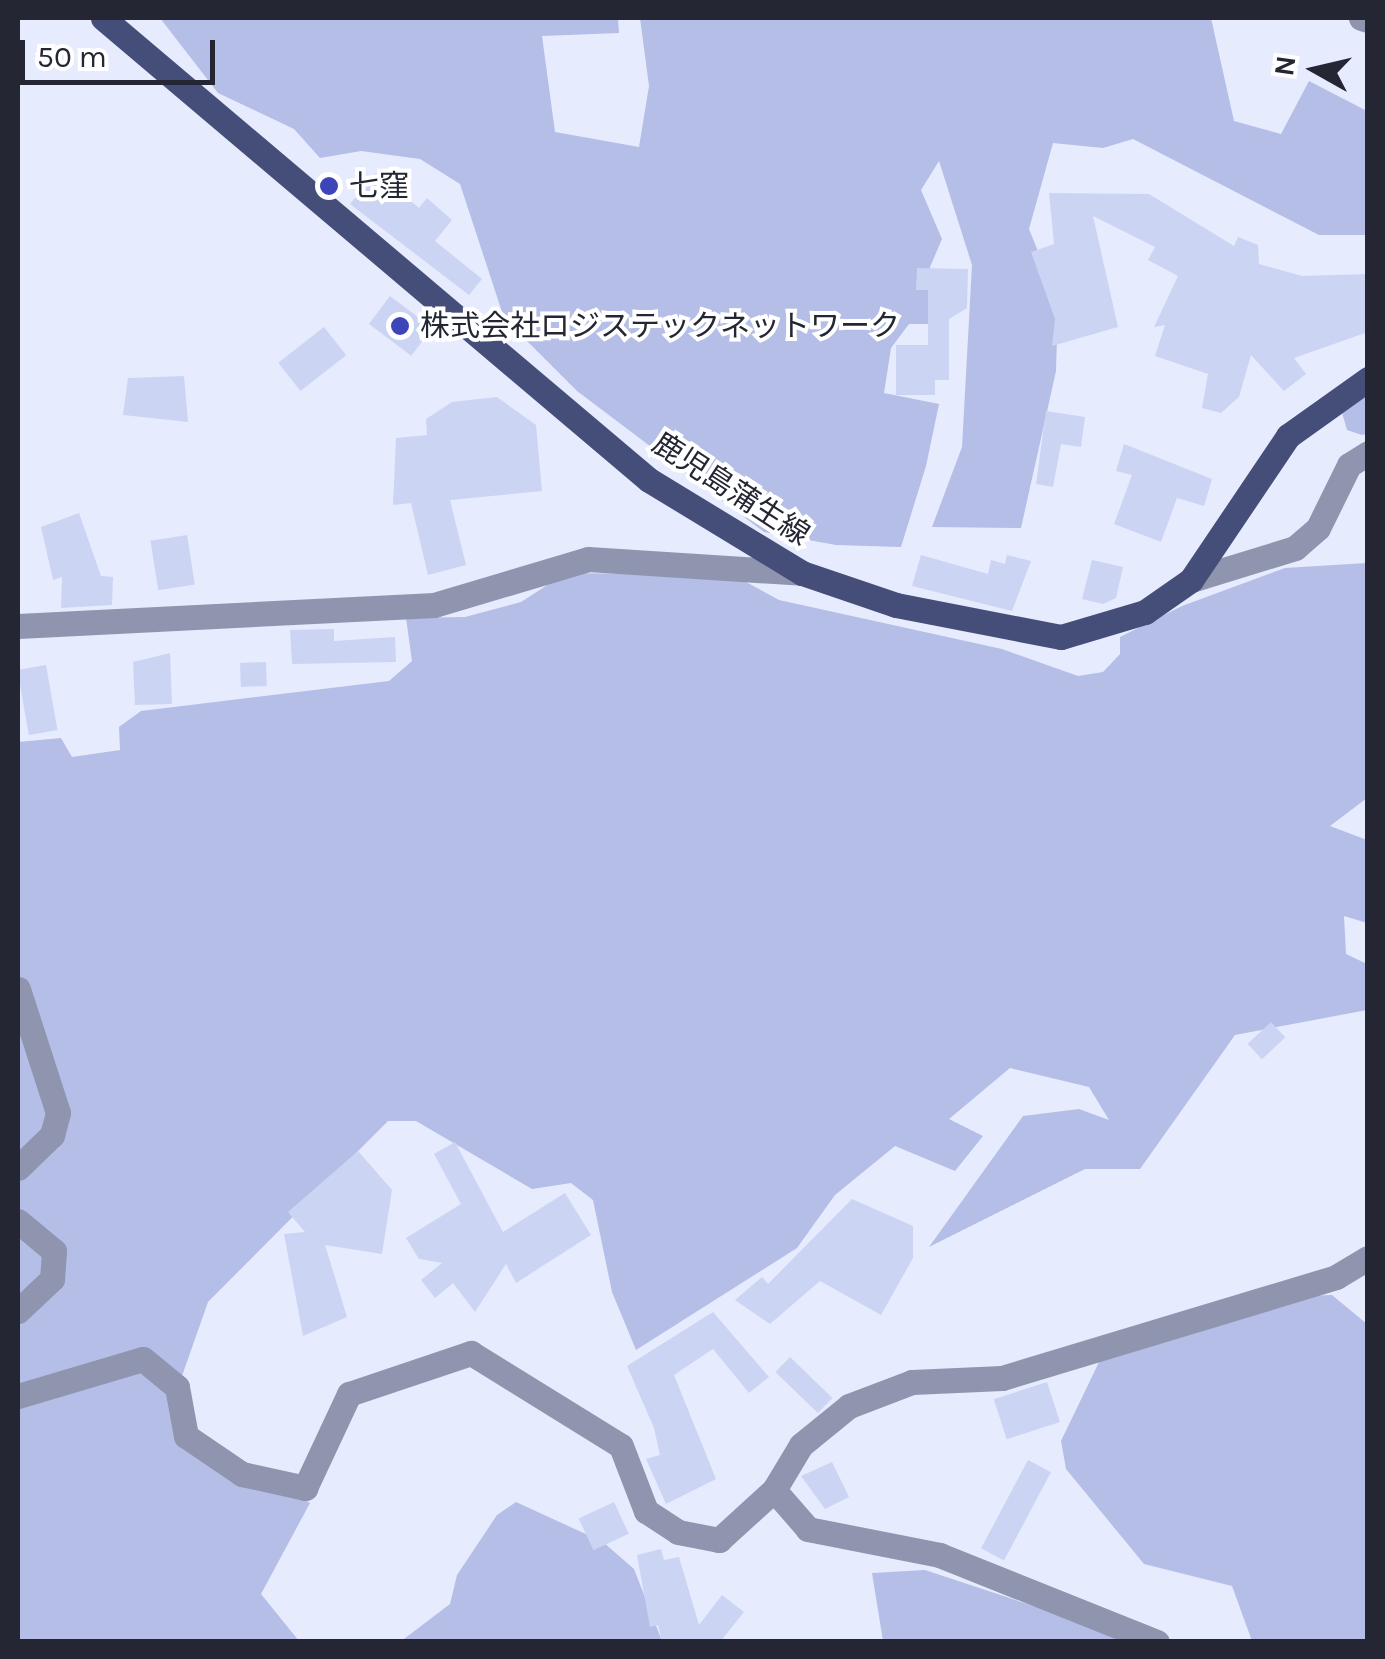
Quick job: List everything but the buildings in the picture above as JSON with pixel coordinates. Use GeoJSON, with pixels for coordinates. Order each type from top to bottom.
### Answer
{"type":"FeatureCollection","features":[{"type":"Feature","properties":{"kind":"main road","name":"鹿児島蒲生線"},"geometry":{"type":"LineString","coordinates":[[103,18],[649,480],[802,573],[953,620],[1061,637],[1146,612],[1191,580],[1288,436],[1368,379]]}},
{"type":"Feature","properties":{"kind":"street"},"geometry":{"type":"LineString","coordinates":[[1191,580],[1295,548],[1318,528],[1349,465],[1368,453]]}},
{"type":"Feature","properties":{"kind":"street"},"geometry":{"type":"LineString","coordinates":[[18,626],[434,605],[588,559],[802,573]]}},
{"type":"Feature","properties":{"kind":"street"},"geometry":{"type":"LineString","coordinates":[[18,989],[58,1113],[52,1136],[18,1168]]}},
{"type":"Feature","properties":{"kind":"street"},"geometry":{"type":"LineString","coordinates":[[18,1222],[54,1251],[52,1279],[18,1310]]}},
{"type":"Feature","properties":{"kind":"street"},"geometry":{"type":"LineString","coordinates":[[18,1396],[143,1359],[177,1387],[186,1436],[242,1474],[306,1488],[349,1394],[471,1352],[621,1446],[646,1511],[678,1532],[719,1540],[774,1490],[801,1445],[848,1406],[912,1382],[1002,1378],[1336,1277],[1368,1258]]}},
{"type":"Feature","properties":{"kind":"street"},"geometry":{"type":"LineString","coordinates":[[774,1490],[808,1529],[940,1554],[1157,1642]]}},
{"type":"Feature","properties":{"kind":"shaded area"},"geometry":{"type":"Polygon","coordinates":[[[160,18],[618,18],[619,33],[542,36],[555,132],[639,147],[649,86],[640,18],[1211,18],[1234,121],[1281,134],[1309,81],[1367,111],[1367,235],[1319,235],[1133,139],[1103,148],[1053,143],[1029,229],[1058,301],[1056,371],[1021,528],[932,527],[962,447],[972,265],[939,161],[921,190],[942,239],[930,267],[932,324],[909,324],[891,348],[884,393],[939,404],[926,466],[901,547],[836,545],[764,532],[577,391],[504,318],[460,184],[420,159],[361,151],[320,158],[294,129],[218,93],[160,18]]]}},
{"type":"Feature","properties":{"kind":"shaded area"},"geometry":{"type":"Polygon","coordinates":[[[1367,392],[1367,434],[1362,435],[1347,430],[1341,409],[1367,392]]]}},
{"type":"Feature","properties":{"kind":"shaded area"},"geometry":{"type":"Polygon","coordinates":[[[1367,563],[1367,798],[1330,826],[1367,840],[1367,923],[1344,916],[1346,954],[1367,964],[1367,1010],[1235,1035],[1140,1169],[1085,1169],[929,1247],[1023,1116],[1079,1109],[1109,1120],[1089,1087],[1010,1068],[949,1119],[983,1136],[955,1171],[895,1146],[835,1195],[797,1248],[636,1350],[612,1292],[593,1200],[571,1183],[532,1189],[416,1121],[388,1121],[208,1302],[170,1410],[221,1454],[310,1503],[261,1594],[299,1641],[18,1641],[18,742],[61,738],[72,757],[120,750],[119,727],[141,711],[389,681],[412,661],[406,618],[465,617],[521,602],[566,573],[733,575],[779,600],[1002,649],[1078,676],[1103,672],[1120,654],[1120,637],[1182,606],[1285,568],[1367,563]]]}},
{"type":"Feature","properties":{"kind":"shaded area"},"geometry":{"type":"Polygon","coordinates":[[[1332,1295],[1367,1324],[1367,1641],[1252,1641],[1232,1586],[1144,1564],[1066,1469],[1061,1441],[1100,1360],[1277,1297],[1332,1295]]]}},
{"type":"Feature","properties":{"kind":"shaded area"},"geometry":{"type":"Polygon","coordinates":[[[516,1502],[603,1542],[634,1569],[662,1641],[400,1642],[450,1604],[457,1575],[497,1515],[516,1502]]]}},
{"type":"Feature","properties":{"kind":"shaded area"},"geometry":{"type":"Polygon","coordinates":[[[925,1570],[1097,1627],[1127,1641],[883,1641],[872,1573],[925,1570]]]}},
{"type":"Feature","properties":{"kind":"place","name":"七窪"},"geometry":{"type":"Point","coordinates":[329,186]}},
{"type":"Feature","properties":{"kind":"place","name":"株式会社ロジステックネットワーク"},"geometry":{"type":"Point","coordinates":[400,326]}}]}
